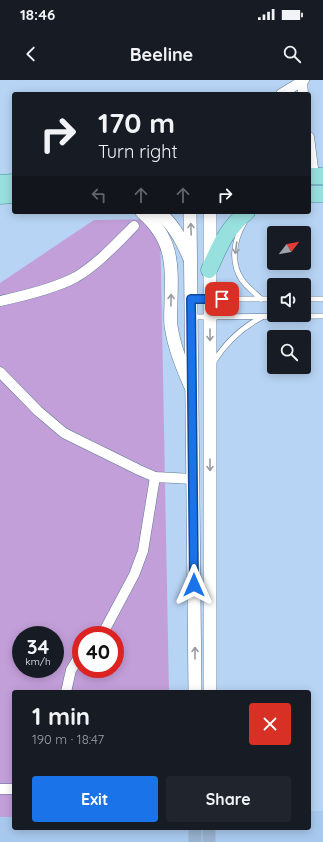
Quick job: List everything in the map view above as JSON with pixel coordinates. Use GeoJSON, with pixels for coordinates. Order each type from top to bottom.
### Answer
{"type":"FeatureCollection","features":[{"type":"Feature","properties":{"kind":"main road"},"geometry":{"type":"LineString","coordinates":[[0,182],[12,182]]}},
{"type":"Feature","properties":{"kind":"main road"},"geometry":{"type":"LineString","coordinates":[[311,194],[323,194]]}},
{"type":"Feature","properties":{"kind":"main road"},"geometry":{"type":"LineString","coordinates":[[0,196],[12,195]]}},
{"type":"Feature","properties":{"kind":"main road"},"geometry":{"type":"LineString","coordinates":[[210,270],[229,230],[237,220],[244,214]]}},
{"type":"Feature","properties":{"kind":"street"},"geometry":{"type":"LineString","coordinates":[[284,92],[303,81]]}},
{"type":"Feature","properties":{"kind":"street"},"geometry":{"type":"LineString","coordinates":[[303,81],[303,92]]}},
{"type":"Feature","properties":{"kind":"street"},"geometry":{"type":"LineString","coordinates":[[311,150],[315,176]]}},
{"type":"Feature","properties":{"kind":"street"},"geometry":{"type":"LineString","coordinates":[[144,214],[161,235],[168,250],[172,275],[171,325],[179,358],[193,392]]}},
{"type":"Feature","properties":{"kind":"street"},"geometry":{"type":"LineString","coordinates":[[160,214],[168,220],[176,232],[192,263]]}},
{"type":"Feature","properties":{"kind":"street"},"geometry":{"type":"LineString","coordinates":[[190,214],[192,263],[191,299],[195,690]]}},
{"type":"Feature","properties":{"kind":"street"},"geometry":{"type":"LineString","coordinates":[[210,214],[210,690]]}},
{"type":"Feature","properties":{"kind":"street"},"geometry":{"type":"LineString","coordinates":[[0,301],[50,287],[76,277],[104,256],[134,226]]}},
{"type":"Feature","properties":{"kind":"street"},"geometry":{"type":"LineString","coordinates":[[0,372],[38,411],[64,433],[155,477],[193,479]]}},
{"type":"Feature","properties":{"kind":"street"},"geometry":{"type":"LineString","coordinates":[[107,626],[134,575],[143,550],[155,477]]}},
{"type":"Feature","properties":{"kind":"street"},"geometry":{"type":"LineString","coordinates":[[66,690],[72,668]]}},
{"type":"Feature","properties":{"kind":"street"},"geometry":{"type":"LineString","coordinates":[[0,789],[12,789]]}},
{"type":"Feature","properties":{"kind":"lane"},"geometry":{"type":"LineString","coordinates":[[249,214],[237,238],[235,261],[241,279],[262,299]]}},
{"type":"Feature","properties":{"kind":"lane"},"geometry":{"type":"LineString","coordinates":[[191,299],[267,299]]}},
{"type":"Feature","properties":{"kind":"lane"},"geometry":{"type":"LineString","coordinates":[[311,299],[323,299]]}},
{"type":"Feature","properties":{"kind":"lane"},"geometry":{"type":"LineString","coordinates":[[192,317],[323,316]]}},
{"type":"Feature","properties":{"kind":"lane"},"geometry":{"type":"LineString","coordinates":[[210,369],[216,358],[236,335],[246,326],[263,317]]}},
{"type":"Feature","properties":{"kind":"shaded area"},"geometry":{"type":"Polygon","coordinates":[[[160,219],[169,690],[12,690],[12,817],[0,817],[0,283],[94,220],[160,219]]]}},
{"type":"Feature","properties":{"kind":"shaded area"},"geometry":{"type":"Polygon","coordinates":[[[311,811],[323,811],[323,842],[0,842],[0,817],[12,817],[12,830],[311,830],[311,811]]]}},
{"type":"Feature","properties":{"kind":"tunnel"},"geometry":{"type":"LineString","coordinates":[[195,830],[195,842]]}},
{"type":"Feature","properties":{"kind":"tunnel"},"geometry":{"type":"LineString","coordinates":[[209,830],[209,842]]}},
{"type":"Feature","properties":{"kind":"route"},"geometry":{"type":"LineString","coordinates":[[194,585],[191,299],[222,299]]}}]}
